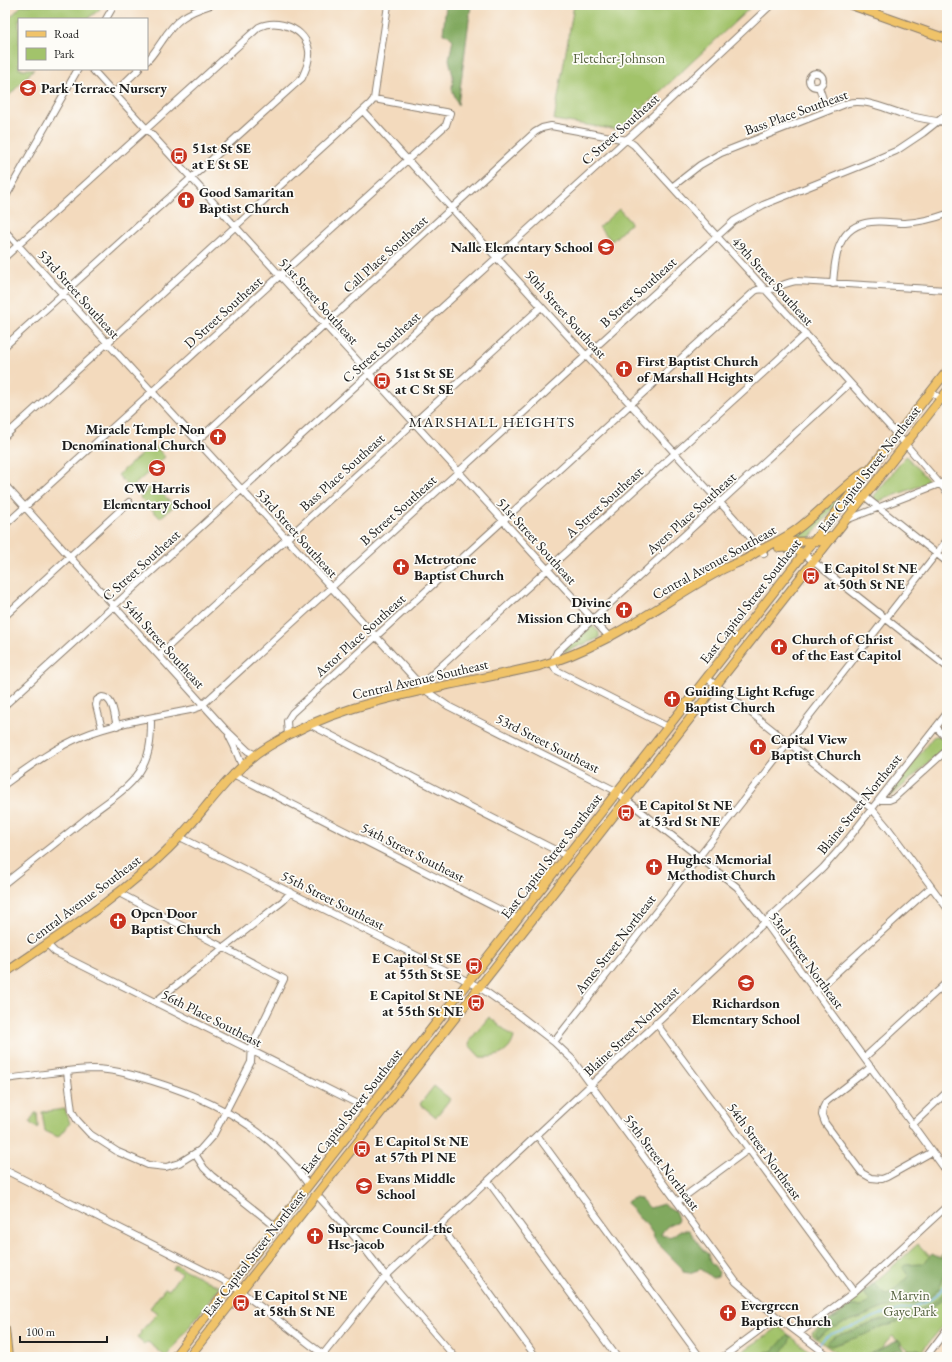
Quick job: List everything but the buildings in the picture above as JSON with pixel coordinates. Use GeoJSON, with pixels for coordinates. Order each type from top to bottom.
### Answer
{"type":"FeatureCollection","features":[{"type":"Feature","properties":{"kind":"main road"},"geometry":{"type":"LineString","coordinates":[[851,5],[947,38]]}},
{"type":"Feature","properties":{"kind":"main road","name":"East Capitol Street Southeast"},"geometry":{"type":"LineString","coordinates":[[174,1357],[368,1109],[474,985],[518,919],[875,463],[901,439],[931,392],[947,371]]}},
{"type":"Feature","properties":{"kind":"main road","name":"East Capitol Street Northeast"},"geometry":{"type":"LineString","coordinates":[[189,1357],[317,1195],[474,985],[626,799],[846,520],[864,496],[901,439],[944,401],[947,391]]}},
{"type":"Feature","properties":{"kind":"main road","name":"Central Avenue Southeast"},"geometry":{"type":"LineString","coordinates":[[5,973],[119,893],[153,864],[180,837],[233,774],[256,755],[288,735],[309,724],[363,704],[552,663],[582,652],[610,638],[699,582],[719,571],[763,552],[796,531],[875,463]]}},
{"type":"Feature","properties":{"kind":"main road"},"geometry":{"type":"LineString","coordinates":[[774,549],[786,542],[822,541],[833,536]]}},
{"type":"Feature","properties":{"kind":"main road"},"geometry":{"type":"LineString","coordinates":[[763,552],[774,549],[789,548],[804,554]]}},
{"type":"Feature","properties":{"kind":"main road"},"geometry":{"type":"LineString","coordinates":[[5,1329],[8,1357]]}},
{"type":"Feature","properties":{"kind":"street"},"geometry":{"type":"LineString","coordinates":[[107,18],[114,5]]}},
{"type":"Feature","properties":{"kind":"street"},"geometry":{"type":"LineString","coordinates":[[148,60],[170,29],[180,18],[211,5]]}},
{"type":"Feature","properties":{"kind":"street"},"geometry":{"type":"LineString","coordinates":[[5,436],[236,227],[363,111],[374,99],[388,5]]}},
{"type":"Feature","properties":{"kind":"street","name":"C Street Southeast"},"geometry":{"type":"LineString","coordinates":[[5,705],[496,257],[627,140],[771,5]]}},
{"type":"Feature","properties":{"kind":"street"},"geometry":{"type":"LineString","coordinates":[[5,257],[259,27],[271,23],[279,24],[292,28],[302,36],[309,50],[306,69],[302,78],[5,346]]}},
{"type":"Feature","properties":{"kind":"street"},"geometry":{"type":"LineString","coordinates":[[5,198],[77,70]]}},
{"type":"Feature","properties":{"kind":"street","name":"51st Street Southeast"},"geometry":{"type":"LineString","coordinates":[[93,70],[610,638]]}},
{"type":"Feature","properties":{"kind":"street"},"geometry":{"type":"LineString","coordinates":[[114,93],[138,70]]}},
{"type":"Feature","properties":{"kind":"street"},"geometry":{"type":"LineString","coordinates":[[819,87],[827,111]]}},
{"type":"Feature","properties":{"kind":"street","name":"D Street Southeast"},"geometry":{"type":"LineString","coordinates":[[5,525],[408,160],[449,121],[450,113],[374,99]]}},
{"type":"Feature","properties":{"kind":"street","name":"Bass Place Southeast"},"geometry":{"type":"LineString","coordinates":[[672,187],[700,165],[721,153],[848,103],[865,102],[914,117],[947,122]]}},
{"type":"Feature","properties":{"kind":"street","name":"50th Street Southeast"},"geometry":{"type":"LineString","coordinates":[[363,111],[586,355],[763,552]]}},
{"type":"Feature","properties":{"kind":"street","name":"B Street Southeast"},"geometry":{"type":"LineString","coordinates":[[203,704],[734,221],[752,210],[887,155],[904,146],[947,114]]}},
{"type":"Feature","properties":{"kind":"street","name":"Call Place Southeast"},"geometry":{"type":"LineString","coordinates":[[197,441],[536,132],[542,128],[550,126],[627,140]]}},
{"type":"Feature","properties":{"kind":"street","name":"49th Street Southeast"},"geometry":{"type":"LineString","coordinates":[[627,140],[636,147],[717,236],[901,439],[947,492]]}},
{"type":"Feature","properties":{"kind":"street"},"geometry":{"type":"LineString","coordinates":[[833,284],[835,259],[838,246],[845,236],[855,227],[864,223],[874,222],[904,223],[922,221],[947,214]]}},
{"type":"Feature","properties":{"kind":"street","name":"53rd Street Southeast"},"geometry":{"type":"LineString","coordinates":[[5,230],[424,690],[448,706],[617,793]]}},
{"type":"Feature","properties":{"kind":"street","name":"Astor Place Southeast"},"geometry":{"type":"LineString","coordinates":[[288,735],[287,721],[291,714],[755,291],[758,289],[766,290],[794,282],[947,290]]}},
{"type":"Feature","properties":{"kind":"street","name":"Bass Place Southeast"},"geometry":{"type":"LineString","coordinates":[[159,655],[542,307]]}},
{"type":"Feature","properties":{"kind":"street","name":"A Street Southeast"},"geometry":{"type":"LineString","coordinates":[[424,690],[427,679],[806,334]]}},
{"type":"Feature","properties":{"kind":"street","name":"Ayers Place Southeast"},"geometry":{"type":"LineString","coordinates":[[552,663],[559,649],[850,383]]}},
{"type":"Feature","properties":{"kind":"street"},"geometry":{"type":"LineString","coordinates":[[931,392],[944,401]]}},
{"type":"Feature","properties":{"kind":"street"},"geometry":{"type":"LineString","coordinates":[[846,520],[947,481]]}},
{"type":"Feature","properties":{"kind":"street","name":"54th Street Southeast"},"geometry":{"type":"LineString","coordinates":[[5,485],[225,729],[248,751],[256,755]]}},
{"type":"Feature","properties":{"kind":"street"},"geometry":{"type":"LineString","coordinates":[[864,496],[947,562]]}},
{"type":"Feature","properties":{"kind":"street"},"geometry":{"type":"LineString","coordinates":[[5,616],[129,502]]}},
{"type":"Feature","properties":{"kind":"street","name":"Ames Street Northeast"},"geometry":{"type":"LineString","coordinates":[[554,1042],[947,540]]}},
{"type":"Feature","properties":{"kind":"street"},"geometry":{"type":"LineString","coordinates":[[804,554],[947,666]]}},
{"type":"Feature","properties":{"kind":"street"},"geometry":{"type":"LineString","coordinates":[[552,663],[555,669],[564,674],[668,727]]}},
{"type":"Feature","properties":{"kind":"street"},"geometry":{"type":"LineString","coordinates":[[707,678],[872,809],[947,908]]}},
{"type":"Feature","properties":{"kind":"street"},"geometry":{"type":"LineString","coordinates":[[102,729],[96,705],[97,700],[102,697],[108,698],[111,703],[117,726]]}},
{"type":"Feature","properties":{"kind":"street"},"geometry":{"type":"LineString","coordinates":[[5,784],[56,749],[84,736],[102,729],[194,709],[203,704]]}},
{"type":"Feature","properties":{"kind":"street","name":"Blaine Street Northeast"},"geometry":{"type":"LineString","coordinates":[[323,1356],[386,1276],[823,868],[872,809],[947,713]]}},
{"type":"Feature","properties":{"kind":"street"},"geometry":{"type":"LineString","coordinates":[[5,882],[133,780],[141,770],[147,755],[150,740],[151,718]]}},
{"type":"Feature","properties":{"kind":"street"},"geometry":{"type":"LineString","coordinates":[[309,724],[567,856]]}},
{"type":"Feature","properties":{"kind":"street"},"geometry":{"type":"LineString","coordinates":[[936,727],[947,739]]}},
{"type":"Feature","properties":{"kind":"street","name":"54th Street Southeast"},"geometry":{"type":"LineString","coordinates":[[225,729],[242,766]]}},
{"type":"Feature","properties":{"kind":"street"},"geometry":{"type":"LineString","coordinates":[[879,800],[889,800],[894,798],[947,750]]}},
{"type":"Feature","properties":{"kind":"street","name":"54th Street Southeast"},"geometry":{"type":"LineString","coordinates":[[233,774],[518,919]]}},
{"type":"Feature","properties":{"kind":"street","name":"53rd Street Northeast"},"geometry":{"type":"LineString","coordinates":[[617,793],[738,888],[765,922],[947,1172]]}},
{"type":"Feature","properties":{"kind":"street","name":"55th Street Southeast"},"geometry":{"type":"LineString","coordinates":[[180,837],[474,985]]}},
{"type":"Feature","properties":{"kind":"street"},"geometry":{"type":"LineString","coordinates":[[815,992],[931,887]]}},
{"type":"Feature","properties":{"kind":"street"},"geometry":{"type":"LineString","coordinates":[[155,1002],[283,901],[291,892]]}},
{"type":"Feature","properties":{"kind":"street"},"geometry":{"type":"LineString","coordinates":[[67,1072],[71,1107],[74,1116],[82,1127],[101,1142],[128,1157],[153,1166],[171,1166],[179,1163],[195,1154],[210,1140],[251,1062],[252,1045],[284,979],[119,893]]}},
{"type":"Feature","properties":{"kind":"street","name":"56th Place Southeast"},"geometry":{"type":"LineString","coordinates":[[47,944],[56,952],[368,1109]]}},
{"type":"Feature","properties":{"kind":"street"},"geometry":{"type":"LineString","coordinates":[[864,1058],[947,982]]}},
{"type":"Feature","properties":{"kind":"street","name":"55th Street Northeast"},"geometry":{"type":"LineString","coordinates":[[474,985],[519,1015],[554,1042],[572,1059],[736,1282],[828,1356]]}},
{"type":"Feature","properties":{"kind":"street","name":"54th Street Northeast"},"geometry":{"type":"LineString","coordinates":[[656,1023],[854,1292]]}},
{"type":"Feature","properties":{"kind":"street"},"geometry":{"type":"LineString","coordinates":[[871,1067],[831,1097],[825,1104],[822,1113],[827,1126],[859,1170],[871,1178],[882,1179],[887,1177],[932,1152]]}},
{"type":"Feature","properties":{"kind":"street"},"geometry":{"type":"LineString","coordinates":[[5,1079],[93,1069],[132,1074],[177,1089],[198,1098],[248,1125],[288,1158],[309,1185]]}},
{"type":"Feature","properties":{"kind":"street"},"geometry":{"type":"LineString","coordinates":[[912,1125],[947,1092]]}},
{"type":"Feature","properties":{"kind":"street"},"geometry":{"type":"LineString","coordinates":[[537,1135],[700,1357]]}},
{"type":"Feature","properties":{"kind":"street"},"geometry":{"type":"LineString","coordinates":[[676,1202],[749,1149]]}},
{"type":"Feature","properties":{"kind":"street"},"geometry":{"type":"LineString","coordinates":[[195,1154],[204,1168],[212,1176],[276,1227]]}},
{"type":"Feature","properties":{"kind":"street"},"geometry":{"type":"LineString","coordinates":[[5,1170],[231,1284],[323,1356]]}},
{"type":"Feature","properties":{"kind":"street"},"geometry":{"type":"LineString","coordinates":[[488,1180],[617,1357]]}},
{"type":"Feature","properties":{"kind":"street"},"geometry":{"type":"LineString","coordinates":[[317,1195],[361,1244],[386,1276],[455,1357]]}},
{"type":"Feature","properties":{"kind":"street"},"geometry":{"type":"LineString","coordinates":[[799,1333],[854,1292],[947,1206]]}},
{"type":"Feature","properties":{"kind":"street"},"geometry":{"type":"LineString","coordinates":[[440,1225],[536,1357]]}},
{"type":"Feature","properties":{"kind":"street"},"geometry":{"type":"LineString","coordinates":[[723,1357],[777,1316]]}},
{"type":"Feature","properties":{"kind":"street"},"geometry":{"type":"LineString","coordinates":[[926,1357],[947,1329]]}},
{"type":"Feature","properties":{"kind":"green space"},"geometry":{"type":"Polygon","coordinates":[[[22,5],[101,5],[99,10],[88,18],[18,18],[18,70],[33,70],[5,100],[5,23],[22,5]]]}},
{"type":"Feature","properties":{"kind":"green space"},"geometry":{"type":"Polygon","coordinates":[[[446,5],[471,5],[458,105],[452,89],[453,76],[449,59],[453,40],[448,35],[443,34],[446,5]]]}},
{"type":"Feature","properties":{"kind":"green space","name":"Fletcher-Johnson"},"geometry":{"type":"Polygon","coordinates":[[[574,5],[753,5],[619,130],[554,120],[574,5]]]}},
{"type":"Feature","properties":{"kind":"green space"},"geometry":{"type":"Polygon","coordinates":[[[619,209],[631,223],[612,241],[599,227],[619,209]]]}},
{"type":"Feature","properties":{"kind":"green space"},"geometry":{"type":"Polygon","coordinates":[[[153,444],[165,457],[130,489],[118,475],[153,444]]]}},
{"type":"Feature","properties":{"kind":"green space"},"geometry":{"type":"Polygon","coordinates":[[[906,456],[930,482],[877,502],[874,499],[874,496],[906,456]]]}},
{"type":"Feature","properties":{"kind":"green space"},"geometry":{"type":"Polygon","coordinates":[[[154,484],[174,506],[160,518],[140,497],[154,484]]]}},
{"type":"Feature","properties":{"kind":"green space"},"geometry":{"type":"Polygon","coordinates":[[[847,491],[809,539],[793,539],[801,530],[847,491]]]}},
{"type":"Feature","properties":{"kind":"green space"},"geometry":{"type":"Polygon","coordinates":[[[592,626],[599,632],[599,638],[565,652],[564,650],[592,626]]]}},
{"type":"Feature","properties":{"kind":"green space"},"geometry":{"type":"Polygon","coordinates":[[[939,736],[945,744],[945,748],[895,793],[891,796],[888,795],[933,737],[939,736]]]}},
{"type":"Feature","properties":{"kind":"green space"},"geometry":{"type":"Polygon","coordinates":[[[489,1017],[514,1037],[512,1043],[502,1054],[492,1057],[480,1057],[469,1045],[470,1040],[489,1017]]]}},
{"type":"Feature","properties":{"kind":"green space"},"geometry":{"type":"Polygon","coordinates":[[[434,1086],[450,1099],[436,1117],[420,1104],[434,1086]]]}},
{"type":"Feature","properties":{"kind":"green space"},"geometry":{"type":"Polygon","coordinates":[[[65,1109],[70,1123],[58,1137],[45,1131],[42,1112],[65,1109]]]}},
{"type":"Feature","properties":{"kind":"green space"},"geometry":{"type":"Polygon","coordinates":[[[35,1113],[37,1113],[37,1128],[30,1122],[35,1113]]]}},
{"type":"Feature","properties":{"kind":"green space"},"geometry":{"type":"Polygon","coordinates":[[[634,1198],[641,1199],[650,1208],[663,1204],[675,1211],[678,1219],[677,1222],[667,1227],[661,1235],[673,1236],[681,1230],[689,1230],[703,1250],[708,1254],[710,1262],[719,1272],[718,1276],[712,1278],[701,1269],[689,1273],[683,1272],[682,1268],[657,1243],[646,1224],[627,1203],[634,1198]]]}},
{"type":"Feature","properties":{"kind":"green space","name":"Marvin Gaye Park"},"geometry":{"type":"Polygon","coordinates":[[[918,1244],[935,1262],[947,1251],[947,1321],[922,1351],[915,1355],[892,1336],[874,1357],[841,1357],[813,1336],[812,1333],[842,1311],[918,1244]]]}},
{"type":"Feature","properties":{"kind":"green space"},"geometry":{"type":"Polygon","coordinates":[[[932,1254],[942,1259],[947,1257],[947,1273],[942,1279],[939,1289],[928,1299],[923,1302],[883,1308],[840,1324],[837,1327],[833,1327],[818,1338],[815,1334],[830,1320],[842,1313],[848,1306],[866,1305],[870,1300],[864,1294],[868,1288],[874,1284],[889,1295],[909,1275],[902,1268],[905,1265],[922,1264],[932,1254]]]}},
{"type":"Feature","properties":{"kind":"green space"},"geometry":{"type":"Polygon","coordinates":[[[175,1265],[220,1287],[166,1357],[148,1342],[144,1344],[137,1338],[141,1333],[140,1332],[158,1313],[150,1308],[165,1288],[169,1290],[181,1273],[173,1269],[175,1265]]]}},
{"type":"Feature","properties":{"kind":"green space"},"geometry":{"type":"Polygon","coordinates":[[[947,1290],[947,1295],[943,1299],[917,1318],[910,1320],[904,1319],[890,1325],[882,1326],[867,1334],[831,1346],[826,1344],[838,1335],[872,1323],[914,1312],[931,1304],[947,1290]]]}},
{"type":"Feature","properties":{"kind":"green space"},"geometry":{"type":"Polygon","coordinates":[[[779,1327],[817,1357],[747,1357],[743,1351],[779,1327]]]}},
{"type":"Feature","properties":{"kind":"green space"},"geometry":{"type":"Polygon","coordinates":[[[787,1335],[791,1336],[780,1357],[763,1357],[766,1352],[773,1351],[787,1335]]]}},
{"type":"Feature","properties":{"kind":"green space"},"geometry":{"type":"Polygon","coordinates":[[[899,1340],[902,1348],[906,1351],[918,1349],[921,1350],[919,1354],[914,1357],[904,1354],[898,1350],[887,1353],[882,1357],[857,1357],[877,1351],[899,1340]]]}},
{"type":"Feature","properties":{"kind":"waterway"},"geometry":{"type":"LineString","coordinates":[[818,1347],[824,1339],[832,1334],[879,1315],[927,1302],[941,1291],[947,1282]]}},
{"type":"Feature","properties":{"kind":"waterway"},"geometry":{"type":"LineString","coordinates":[[812,1357],[816,1350]]}},
{"type":"Feature","properties":{"kind":"place","name":"Park Terrace Nursery"},"geometry":{"type":"Point","coordinates":[28,88]}},
{"type":"Feature","properties":{"kind":"place","name":"51st St SE at E St SE"},"geometry":{"type":"Point","coordinates":[179,156]}},
{"type":"Feature","properties":{"kind":"place","name":"Good Samaritan Baptist Church"},"geometry":{"type":"Point","coordinates":[186,200]}},
{"type":"Feature","properties":{"kind":"place","name":"Nalle Elementary School"},"geometry":{"type":"Point","coordinates":[606,247]}},
{"type":"Feature","properties":{"kind":"place","name":"First Baptist Church of Marshall Heights"},"geometry":{"type":"Point","coordinates":[624,369]}},
{"type":"Feature","properties":{"kind":"place","name":"51st St SE at C St SE"},"geometry":{"type":"Point","coordinates":[382,381]}},
{"type":"Feature","properties":{"kind":"place","name":"Miracle Temple Non Denominational Church"},"geometry":{"type":"Point","coordinates":[218,437]}},
{"type":"Feature","properties":{"kind":"place","name":"CW Harris Elementary School"},"geometry":{"type":"Point","coordinates":[157,468]}},
{"type":"Feature","properties":{"kind":"place","name":"Metrotone Baptist Church"},"geometry":{"type":"Point","coordinates":[401,567]}},
{"type":"Feature","properties":{"kind":"place","name":"E Capitol St NE at 50th St NE"},"geometry":{"type":"Point","coordinates":[811,576]}},
{"type":"Feature","properties":{"kind":"place","name":"Divine Mission Church"},"geometry":{"type":"Point","coordinates":[624,610]}},
{"type":"Feature","properties":{"kind":"place","name":"Church of Christ of the East Capitol"},"geometry":{"type":"Point","coordinates":[779,647]}},
{"type":"Feature","properties":{"kind":"place","name":"Guiding Light Refuge Baptist Church"},"geometry":{"type":"Point","coordinates":[672,699]}},
{"type":"Feature","properties":{"kind":"place","name":"Capital View Baptist Church"},"geometry":{"type":"Point","coordinates":[758,747]}},
{"type":"Feature","properties":{"kind":"place","name":"E Capitol St NE at 53rd St NE"},"geometry":{"type":"Point","coordinates":[626,813]}},
{"type":"Feature","properties":{"kind":"place","name":"Hughes Memorial Methodist Church"},"geometry":{"type":"Point","coordinates":[654,867]}},
{"type":"Feature","properties":{"kind":"place","name":"Open Door Baptist Church"},"geometry":{"type":"Point","coordinates":[118,921]}},
{"type":"Feature","properties":{"kind":"place","name":"E Capitol St SE at 55th St SE"},"geometry":{"type":"Point","coordinates":[474,966]}},
{"type":"Feature","properties":{"kind":"place","name":"Richardson Elementary School"},"geometry":{"type":"Point","coordinates":[746,983]}},
{"type":"Feature","properties":{"kind":"place","name":"E Capitol St NE at 55th St NE"},"geometry":{"type":"Point","coordinates":[476,1003]}},
{"type":"Feature","properties":{"kind":"place","name":"E Capitol St NE at 57th Pl NE"},"geometry":{"type":"Point","coordinates":[362,1149]}},
{"type":"Feature","properties":{"kind":"place","name":"Evans Middle School"},"geometry":{"type":"Point","coordinates":[364,1186]}},
{"type":"Feature","properties":{"kind":"place","name":"Supreme Council-the Hse-jacob"},"geometry":{"type":"Point","coordinates":[315,1236]}},
{"type":"Feature","properties":{"kind":"place","name":"E Capitol St NE at 58th St NE"},"geometry":{"type":"Point","coordinates":[241,1303]}},
{"type":"Feature","properties":{"kind":"place","name":"Evergreen Baptist Church"},"geometry":{"type":"Point","coordinates":[728,1313]}},
{"type":"Feature","properties":{"kind":"district","name":"MARSHALL HEIGHTS"},"geometry":{"type":"Point","coordinates":[492,421]}}]}
